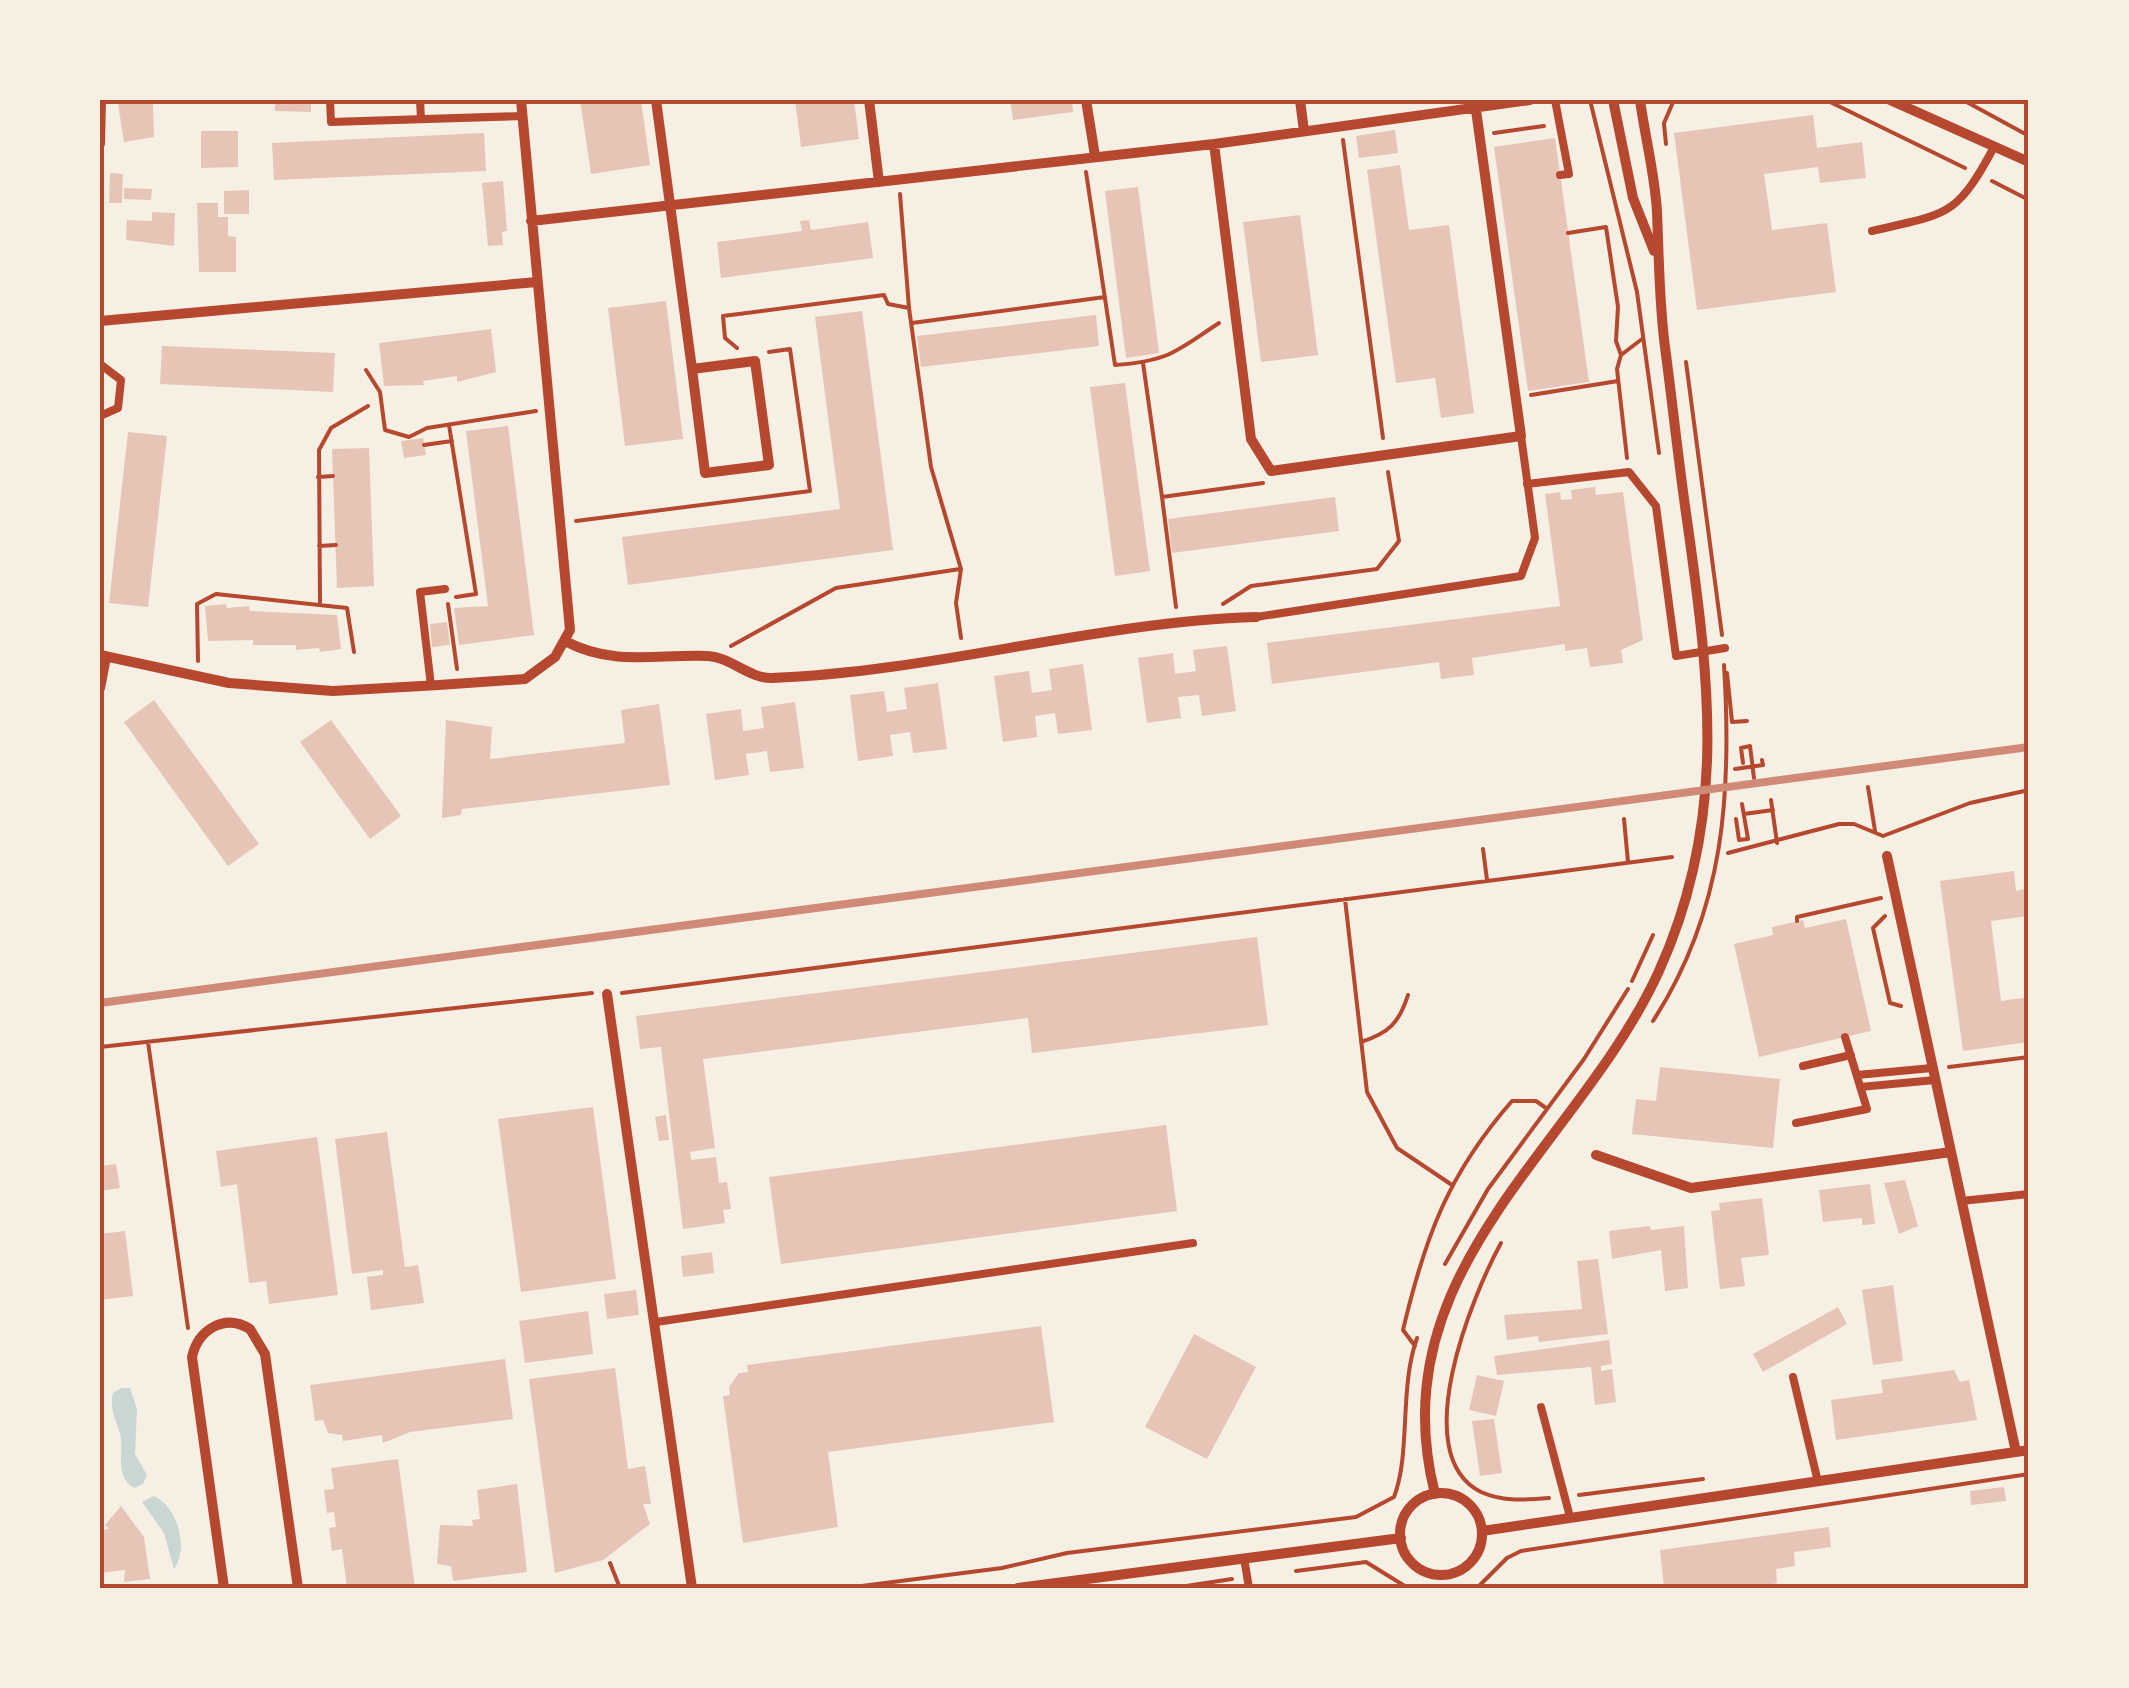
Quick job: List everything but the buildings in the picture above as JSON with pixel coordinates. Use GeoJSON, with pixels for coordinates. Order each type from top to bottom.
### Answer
{"type":"FeatureCollection","features":[{"type":"Feature","properties":{"kind":"street"},"geometry":{"type":"LineString","coordinates":[[100,144],[101,100]]}},
{"type":"Feature","properties":{"kind":"street"},"geometry":{"type":"LineString","coordinates":[[100,688],[103,656],[195,676],[332,690],[525,679],[555,657],[566,642],[570,630],[521,100]]}},
{"type":"Feature","properties":{"kind":"street"},"geometry":{"type":"LineString","coordinates":[[656,100],[670,206],[706,473],[768,465],[756,361],[692,369]]}},
{"type":"Feature","properties":{"kind":"street"},"geometry":{"type":"LineString","coordinates":[[869,100],[880,182]]}},
{"type":"Feature","properties":{"kind":"street"},"geometry":{"type":"LineString","coordinates":[[1086,100],[1089,157]]}},
{"type":"Feature","properties":{"kind":"street"},"geometry":{"type":"LineString","coordinates":[[1300,100],[1304,131]]}},
{"type":"Feature","properties":{"kind":"street"},"geometry":{"type":"LineString","coordinates":[[531,221],[1214,144],[1530,100]]}},
{"type":"Feature","properties":{"kind":"street"},"geometry":{"type":"LineString","coordinates":[[1613,100],[1633,198],[1656,257]]}},
{"type":"Feature","properties":{"kind":"street"},"geometry":{"type":"LineString","coordinates":[[1435,1494],[1424,1423],[1428,1378],[1440,1330],[1481,1232],[1542,1142],[1620,1040],[1659,972],[1701,840],[1711,730],[1705,648],[1656,257],[1657,211],[1640,100]]}},
{"type":"Feature","properties":{"kind":"street"},"geometry":{"type":"LineString","coordinates":[[1890,100],[2029,162]]}},
{"type":"Feature","properties":{"kind":"street"},"geometry":{"type":"LineString","coordinates":[[1214,144],[1251,440],[1271,470],[1520,436],[1476,110]]}},
{"type":"Feature","properties":{"kind":"street"},"geometry":{"type":"LineString","coordinates":[[100,322],[537,282]]}},
{"type":"Feature","properties":{"kind":"street"},"geometry":{"type":"LineString","coordinates":[[566,642],[595,657],[714,656],[766,679],[964,657],[1213,618],[1256,617]]}},
{"type":"Feature","properties":{"kind":"street"},"geometry":{"type":"LineString","coordinates":[[1887,856],[2016,1452]]}},
{"type":"Feature","properties":{"kind":"street"},"geometry":{"type":"LineString","coordinates":[[607,994],[692,1588]]}},
{"type":"Feature","properties":{"kind":"street"},"geometry":{"type":"LineString","coordinates":[[1596,1155],[1691,1188],[1951,1152]]}},
{"type":"Feature","properties":{"kind":"street"},"geometry":{"type":"LineString","coordinates":[[224,1588],[192,1357],[195,1341],[206,1330],[232,1323],[250,1329],[264,1354],[298,1588]]}},
{"type":"Feature","properties":{"kind":"street"},"geometry":{"type":"LineString","coordinates":[[1482,1531],[2029,1450]]}},
{"type":"Feature","properties":{"kind":"street"},"geometry":{"type":"LineString","coordinates":[[1435,1494],[1466,1502],[1482,1531],[1470,1563],[1438,1575],[1408,1558],[1401,1538],[1409,1509],[1435,1494]]}},
{"type":"Feature","properties":{"kind":"street"},"geometry":{"type":"LineString","coordinates":[[1018,1588],[1401,1538]]}},
{"type":"Feature","properties":{"kind":"street"},"geometry":{"type":"LineString","coordinates":[[1438,1575],[1439,1588]]}},
{"type":"Feature","properties":{"kind":"lane"},"geometry":{"type":"LineString","coordinates":[[330,100],[331,122],[522,116]]}},
{"type":"Feature","properties":{"kind":"lane"},"geometry":{"type":"LineString","coordinates":[[420,100],[421,119]]}},
{"type":"Feature","properties":{"kind":"lane"},"geometry":{"type":"LineString","coordinates":[[1555,100],[1569,174],[1560,176]]}},
{"type":"Feature","properties":{"kind":"lane"},"geometry":{"type":"LineString","coordinates":[[1872,231],[1941,215],[1955,207],[1994,147]]}},
{"type":"Feature","properties":{"kind":"lane"},"geometry":{"type":"LineString","coordinates":[[100,364],[121,380],[122,392],[118,408],[100,416]]}},
{"type":"Feature","properties":{"kind":"lane"},"geometry":{"type":"LineString","coordinates":[[1256,617],[1522,576],[1535,538],[1520,436]]}},
{"type":"Feature","properties":{"kind":"lane"},"geometry":{"type":"LineString","coordinates":[[1526,484],[1630,472],[1656,506],[1676,656],[1724,648]]}},
{"type":"Feature","properties":{"kind":"lane"},"geometry":{"type":"LineString","coordinates":[[431,686],[420,592],[445,589]]}},
{"type":"Feature","properties":{"kind":"lane"},"geometry":{"type":"LineString","coordinates":[[1796,1123],[1866,1109],[1845,1037]]}},
{"type":"Feature","properties":{"kind":"lane"},"geometry":{"type":"LineString","coordinates":[[1803,1066],[1850,1055]]}},
{"type":"Feature","properties":{"kind":"lane"},"geometry":{"type":"LineString","coordinates":[[1857,1075],[1933,1074]]}},
{"type":"Feature","properties":{"kind":"lane"},"geometry":{"type":"LineString","coordinates":[[1860,1087],[1933,1074]]}},
{"type":"Feature","properties":{"kind":"lane"},"geometry":{"type":"LineString","coordinates":[[1962,1202],[2029,1194]]}},
{"type":"Feature","properties":{"kind":"lane"},"geometry":{"type":"LineString","coordinates":[[656,1322],[1193,1244]]}},
{"type":"Feature","properties":{"kind":"lane"},"geometry":{"type":"LineString","coordinates":[[1793,1376],[1818,1482]]}},
{"type":"Feature","properties":{"kind":"lane"},"geometry":{"type":"LineString","coordinates":[[1541,1407],[1570,1517]]}},
{"type":"Feature","properties":{"kind":"lane"},"geometry":{"type":"LineString","coordinates":[[1244,1558],[1249,1588]]}},
{"type":"Feature","properties":{"kind":"path"},"geometry":{"type":"LineString","coordinates":[[1590,100],[1638,292],[1660,462]]}},
{"type":"Feature","properties":{"kind":"path"},"geometry":{"type":"LineString","coordinates":[[1668,158],[1664,124],[1674,100]]}},
{"type":"Feature","properties":{"kind":"path"},"geometry":{"type":"LineString","coordinates":[[1826,100],[2029,200]]}},
{"type":"Feature","properties":{"kind":"path"},"geometry":{"type":"LineString","coordinates":[[1963,100],[2029,136]]}},
{"type":"Feature","properties":{"kind":"path"},"geometry":{"type":"LineString","coordinates":[[1480,135],[1560,124]]}},
{"type":"Feature","properties":{"kind":"path"},"geometry":{"type":"LineString","coordinates":[[1644,128],[1664,124]]}},
{"type":"Feature","properties":{"kind":"path"},"geometry":{"type":"LineString","coordinates":[[1213,618],[1228,598],[1251,586],[1377,570],[1398,541],[1342,126]]}},
{"type":"Feature","properties":{"kind":"path"},"geometry":{"type":"LineString","coordinates":[[1089,157],[1116,365],[1144,363],[1182,351],[1222,322],[1236,319]]}},
{"type":"Feature","properties":{"kind":"path"},"geometry":{"type":"LineString","coordinates":[[899,179],[930,466],[961,568],[956,603],[964,657]]}},
{"type":"Feature","properties":{"kind":"path"},"geometry":{"type":"LineString","coordinates":[[1568,233],[1620,225]]}},
{"type":"Feature","properties":{"kind":"path"},"geometry":{"type":"LineString","coordinates":[[1606,227],[1618,307],[1618,381],[1630,472]]}},
{"type":"Feature","properties":{"kind":"path"},"geometry":{"type":"LineString","coordinates":[[912,323],[1105,297]]}},
{"type":"Feature","properties":{"kind":"path"},"geometry":{"type":"LineString","coordinates":[[1621,354],[1643,338]]}},
{"type":"Feature","properties":{"kind":"path"},"geometry":{"type":"LineString","coordinates":[[1685,354],[1704,492]]}},
{"type":"Feature","properties":{"kind":"path"},"geometry":{"type":"LineString","coordinates":[[1144,363],[1176,608]]}},
{"type":"Feature","properties":{"kind":"path"},"geometry":{"type":"LineString","coordinates":[[366,370],[380,392],[384,426],[390,434],[409,437],[449,425],[550,408]]}},
{"type":"Feature","properties":{"kind":"path"},"geometry":{"type":"LineString","coordinates":[[1516,398],[1618,381]]}},
{"type":"Feature","properties":{"kind":"path"},"geometry":{"type":"LineString","coordinates":[[320,604],[321,441],[331,428],[368,406]]}},
{"type":"Feature","properties":{"kind":"path"},"geometry":{"type":"LineString","coordinates":[[449,425],[476,594],[448,598],[458,684]]}},
{"type":"Feature","properties":{"kind":"path"},"geometry":{"type":"LineString","coordinates":[[424,445],[452,442]]}},
{"type":"Feature","properties":{"kind":"path"},"geometry":{"type":"LineString","coordinates":[[1162,497],[1262,484],[1271,470]]}},
{"type":"Feature","properties":{"kind":"path"},"geometry":{"type":"LineString","coordinates":[[318,477],[333,476]]}},
{"type":"Feature","properties":{"kind":"path"},"geometry":{"type":"LineString","coordinates":[[319,546],[336,545]]}},
{"type":"Feature","properties":{"kind":"path"},"geometry":{"type":"LineString","coordinates":[[714,656],[836,588],[961,568]]}},
{"type":"Feature","properties":{"kind":"path"},"geometry":{"type":"LineString","coordinates":[[195,676],[196,617],[201,599],[216,594],[347,608],[354,652]]}},
{"type":"Feature","properties":{"kind":"path"},"geometry":{"type":"LineString","coordinates":[[1724,648],[1732,722],[1746,721]]}},
{"type":"Feature","properties":{"kind":"path"},"geometry":{"type":"LineString","coordinates":[[1743,763],[1741,748],[1750,746],[1754,778]]}},
{"type":"Feature","properties":{"kind":"path"},"geometry":{"type":"LineString","coordinates":[[1736,769],[1763,766],[1762,760]]}},
{"type":"Feature","properties":{"kind":"path"},"geometry":{"type":"LineString","coordinates":[[1868,787],[1875,831]]}},
{"type":"Feature","properties":{"kind":"path"},"geometry":{"type":"LineString","coordinates":[[1728,853],[1839,824],[1883,836],[1970,803],[2029,790]]}},
{"type":"Feature","properties":{"kind":"path"},"geometry":{"type":"LineString","coordinates":[[1772,800],[1777,843]]}},
{"type":"Feature","properties":{"kind":"path"},"geometry":{"type":"LineString","coordinates":[[1736,819],[1739,840],[1748,839],[1742,804]]}},
{"type":"Feature","properties":{"kind":"path"},"geometry":{"type":"LineString","coordinates":[[1744,814],[1773,810]]}},
{"type":"Feature","properties":{"kind":"path"},"geometry":{"type":"LineString","coordinates":[[1624,819],[1628,862]]}},
{"type":"Feature","properties":{"kind":"path"},"geometry":{"type":"LineString","coordinates":[[1483,849],[1486,880]]}},
{"type":"Feature","properties":{"kind":"path"},"geometry":{"type":"LineString","coordinates":[[1676,868],[1680,849]]}},
{"type":"Feature","properties":{"kind":"path"},"geometry":{"type":"LineString","coordinates":[[100,1048],[585,992],[607,994],[1672,857]]}},
{"type":"Feature","properties":{"kind":"path"},"geometry":{"type":"LineString","coordinates":[[1345,899],[1367,1092],[1397,1148],[1452,1184]]}},
{"type":"Feature","properties":{"kind":"path"},"geometry":{"type":"LineString","coordinates":[[1797,921],[1896,900]]}},
{"type":"Feature","properties":{"kind":"path"},"geometry":{"type":"LineString","coordinates":[[1896,900],[1873,928],[1890,1003],[1920,1012]]}},
{"type":"Feature","properties":{"kind":"path"},"geometry":{"type":"LineString","coordinates":[[1528,1132],[1584,1059],[1630,985],[1660,921]]}},
{"type":"Feature","properties":{"kind":"path"},"geometry":{"type":"LineString","coordinates":[[1361,1042],[1382,1035],[1400,1020],[1408,995]]}},
{"type":"Feature","properties":{"kind":"path"},"geometry":{"type":"LineString","coordinates":[[148,1042],[192,1357]]}},
{"type":"Feature","properties":{"kind":"path"},"geometry":{"type":"LineString","coordinates":[[1933,1074],[2029,1057]]}},
{"type":"Feature","properties":{"kind":"path"},"geometry":{"type":"LineString","coordinates":[[846,1588],[1002,1568],[1067,1553],[1356,1517],[1394,1497],[1401,1479],[1402,1429],[1414,1346],[1402,1330],[1424,1243],[1452,1184],[1486,1131],[1512,1101],[1536,1101],[1550,1110]]}},
{"type":"Feature","properties":{"kind":"path"},"geometry":{"type":"LineString","coordinates":[[1504,1236],[1476,1288],[1452,1370],[1447,1426],[1455,1464],[1478,1491],[1513,1501],[1719,1477]]}},
{"type":"Feature","properties":{"kind":"path"},"geometry":{"type":"LineString","coordinates":[[1477,1588],[1507,1558],[1521,1551],[2029,1474]]}},
{"type":"Feature","properties":{"kind":"path"},"geometry":{"type":"LineString","coordinates":[[1287,1572],[1366,1562],[1408,1588]]}},
{"type":"Feature","properties":{"kind":"path"},"geometry":{"type":"LineString","coordinates":[[610,1563],[620,1588]]}},
{"type":"Feature","properties":{"kind":"path"},"geometry":{"type":"LineString","coordinates":[[1173,1588],[1247,1577]]}},
{"type":"Feature","properties":{"kind":"shaded area"},"geometry":{"type":"Polygon","coordinates":[[[130,1388],[137,1409],[135,1454],[147,1475],[143,1484],[134,1488],[122,1470],[121,1441],[112,1409],[113,1393],[130,1388]]]}},
{"type":"Feature","properties":{"kind":"shaded area"},"geometry":{"type":"Polygon","coordinates":[[[154,1496],[169,1509],[179,1529],[181,1550],[174,1569],[164,1533],[142,1502],[154,1496]]]}},
{"type":"Feature","properties":{"kind":"railway"},"geometry":{"type":"LineString","coordinates":[[100,1003],[2029,747]]}}]}
